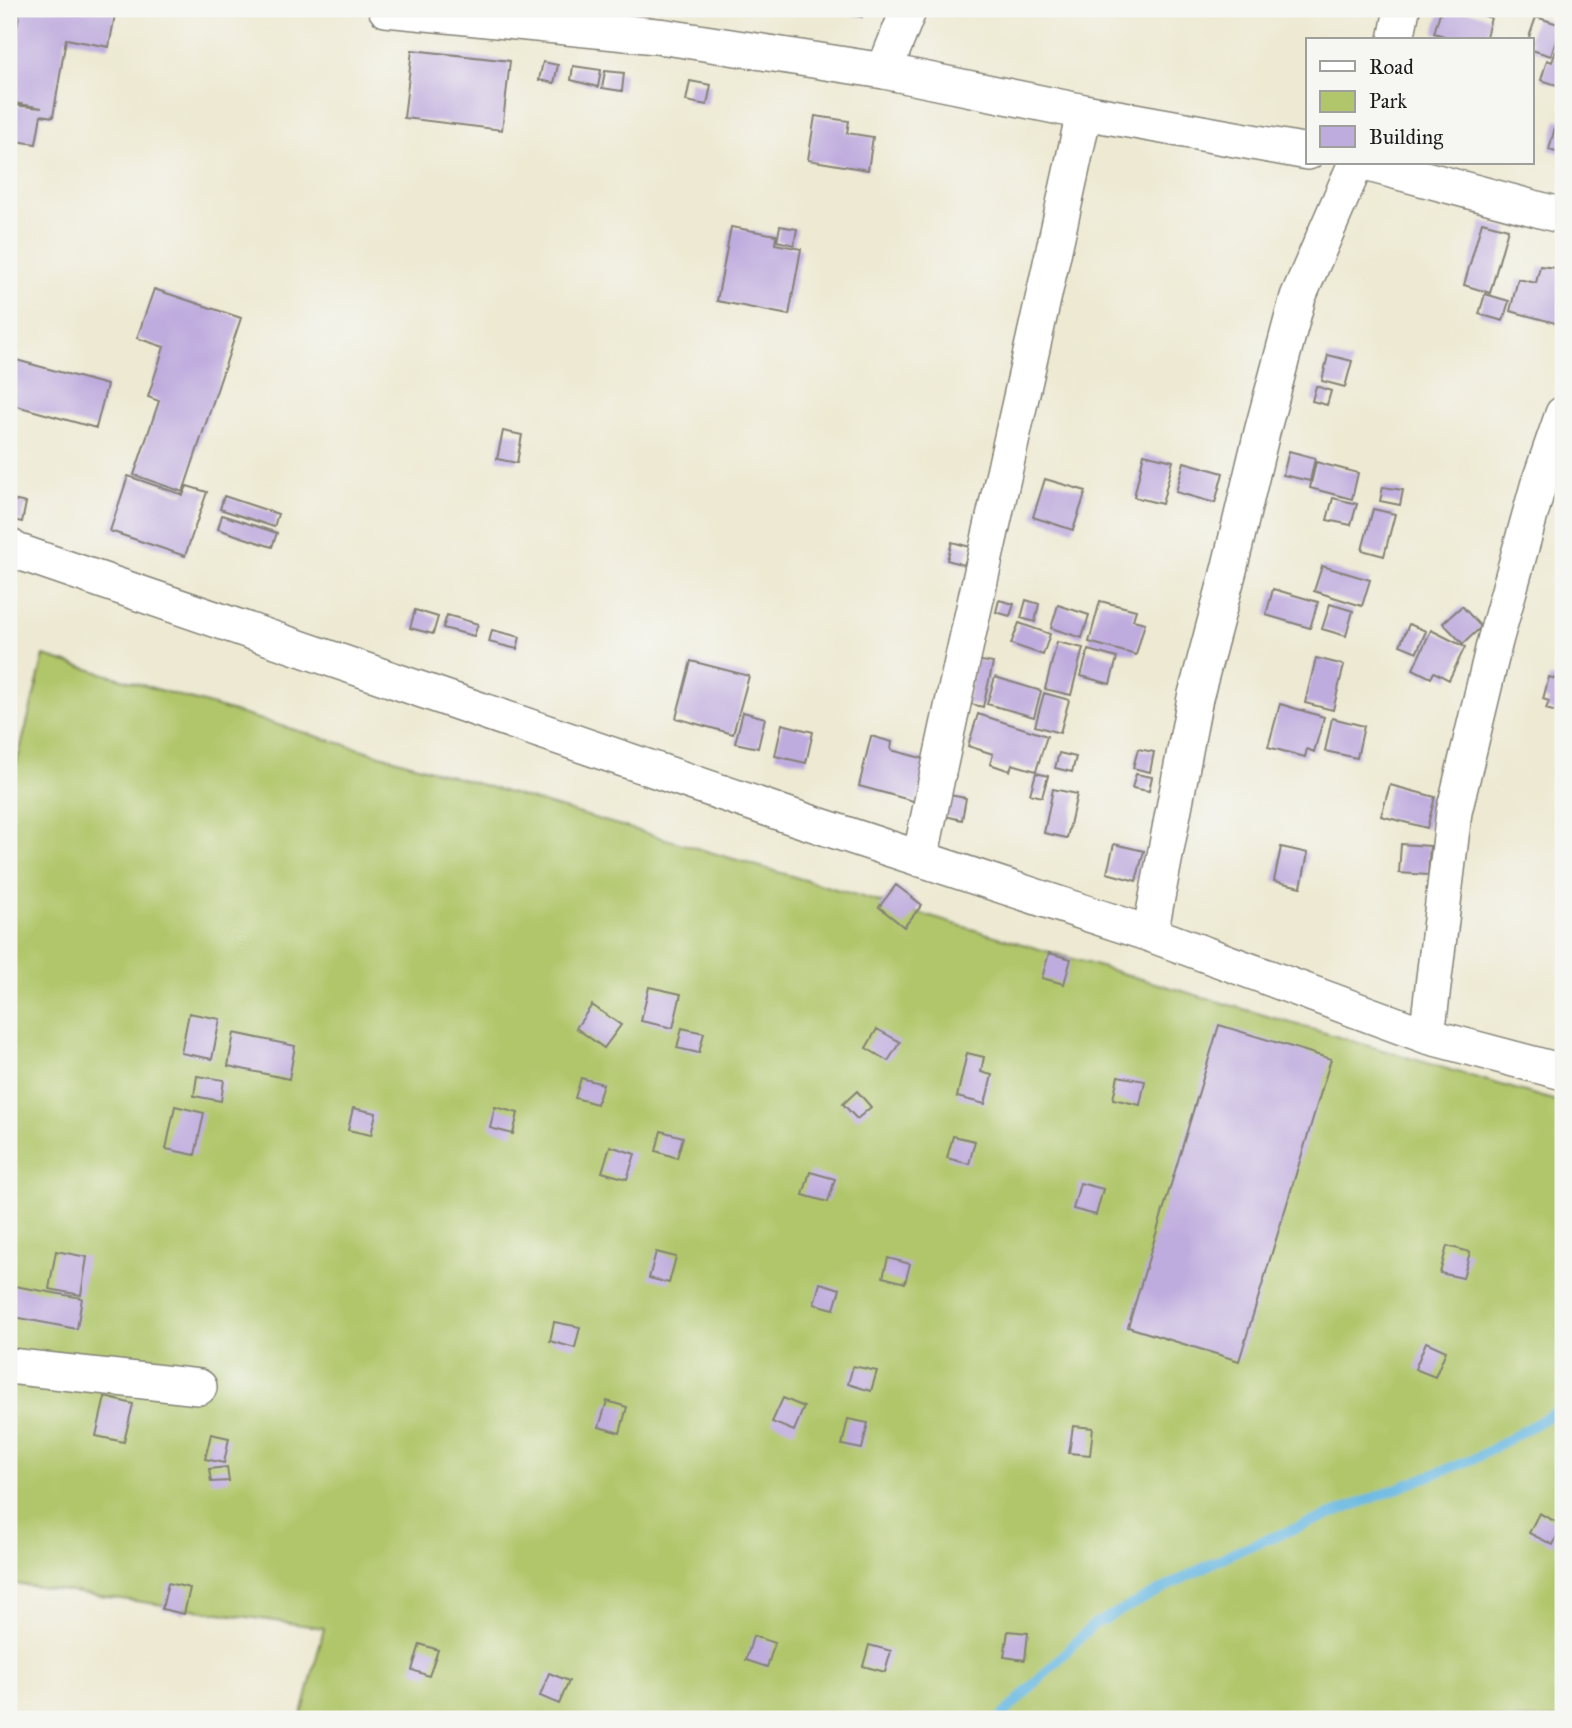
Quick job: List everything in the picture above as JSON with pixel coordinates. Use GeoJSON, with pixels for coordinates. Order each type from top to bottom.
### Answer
{"type":"FeatureCollection","features":[{"type":"Feature","properties":{"kind":"street"},"geometry":{"type":"LineString","coordinates":[[386,9],[666,37],[884,72],[1084,112],[1306,152]]}},
{"type":"Feature","properties":{"kind":"street"},"geometry":{"type":"LineString","coordinates":[[884,72],[909,9]]}},
{"type":"Feature","properties":{"kind":"street"},"geometry":{"type":"LineString","coordinates":[[1396,38],[1402,9]]}},
{"type":"Feature","properties":{"kind":"street"},"geometry":{"type":"LineString","coordinates":[[920,859],[958,670],[1084,112]]}},
{"type":"Feature","properties":{"kind":"street"},"geometry":{"type":"LineString","coordinates":[[1150,934],[1195,698],[1298,297],[1366,164]]}},
{"type":"Feature","properties":{"kind":"street"},"geometry":{"type":"LineString","coordinates":[[1371,164],[1563,216]]}},
{"type":"Feature","properties":{"kind":"street"},"geometry":{"type":"LineString","coordinates":[[1427,1036],[1454,812],[1506,602],[1538,486],[1563,414]]}},
{"type":"Feature","properties":{"kind":"street"},"geometry":{"type":"LineString","coordinates":[[9,546],[16,551],[920,859],[1150,934],[1427,1036],[1563,1072]]}},
{"type":"Feature","properties":{"kind":"street"},"geometry":{"type":"LineString","coordinates":[[9,1366],[199,1387]]}},
{"type":"Feature","properties":{"kind":"green space"},"geometry":{"type":"Polygon","coordinates":[[[44,656],[1563,1103],[1563,1719],[301,1719],[324,1628],[9,1583],[9,794],[44,656]]]}},
{"type":"Feature","properties":{"kind":"building"},"geometry":{"type":"Polygon","coordinates":[[[20,9],[116,9],[109,47],[66,39],[53,117],[41,115],[36,144],[9,140],[12,105],[42,108],[9,102],[9,75],[20,9]]]}},
{"type":"Feature","properties":{"kind":"building"},"geometry":{"type":"Polygon","coordinates":[[[828,9],[863,9],[862,17],[828,9]]]}},
{"type":"Feature","properties":{"kind":"building"},"geometry":{"type":"Polygon","coordinates":[[[1441,9],[1462,9],[1491,18],[1486,38],[1444,38],[1434,33],[1441,9]]]}},
{"type":"Feature","properties":{"kind":"building"},"geometry":{"type":"Polygon","coordinates":[[[1536,17],[1561,25],[1551,56],[1534,51],[1534,38],[1529,38],[1536,17]]]}},
{"type":"Feature","properties":{"kind":"building"},"geometry":{"type":"Polygon","coordinates":[[[412,50],[510,61],[502,130],[404,118],[412,50]]]}},
{"type":"Feature","properties":{"kind":"building"},"geometry":{"type":"Polygon","coordinates":[[[1556,51],[1563,54],[1563,87],[1541,80],[1547,60],[1552,62],[1556,51]]]}},
{"type":"Feature","properties":{"kind":"building"},"geometry":{"type":"Polygon","coordinates":[[[543,62],[558,65],[554,83],[539,80],[543,62]]]}},
{"type":"Feature","properties":{"kind":"building"},"geometry":{"type":"Polygon","coordinates":[[[573,66],[601,70],[598,87],[571,80],[573,66]]]}},
{"type":"Feature","properties":{"kind":"building"},"geometry":{"type":"Polygon","coordinates":[[[605,71],[624,73],[622,91],[602,88],[605,71]]]}},
{"type":"Feature","properties":{"kind":"building"},"geometry":{"type":"Polygon","coordinates":[[[690,81],[711,85],[707,105],[686,101],[690,81]]]}},
{"type":"Feature","properties":{"kind":"building"},"geometry":{"type":"Polygon","coordinates":[[[815,116],[849,121],[847,133],[873,137],[868,170],[808,160],[815,116]]]}},
{"type":"Feature","properties":{"kind":"building"},"geometry":{"type":"Polygon","coordinates":[[[1557,119],[1563,121],[1563,154],[1549,150],[1557,119]]]}},
{"type":"Feature","properties":{"kind":"building"},"geometry":{"type":"Polygon","coordinates":[[[1482,222],[1508,229],[1490,293],[1464,285],[1482,222]]]}},
{"type":"Feature","properties":{"kind":"building"},"geometry":{"type":"Polygon","coordinates":[[[780,226],[797,229],[794,245],[777,241],[780,226]]]}},
{"type":"Feature","properties":{"kind":"building"},"geometry":{"type":"Polygon","coordinates":[[[731,227],[776,235],[775,244],[801,249],[789,315],[717,301],[731,227]]]}},
{"type":"Feature","properties":{"kind":"building"},"geometry":{"type":"Polygon","coordinates":[[[1540,266],[1563,269],[1563,325],[1510,311],[1518,279],[1536,283],[1540,266]]]}},
{"type":"Feature","properties":{"kind":"building"},"geometry":{"type":"Polygon","coordinates":[[[154,289],[241,318],[183,492],[134,475],[159,401],[148,397],[164,347],[137,338],[154,289]]]}},
{"type":"Feature","properties":{"kind":"building"},"geometry":{"type":"Polygon","coordinates":[[[1485,294],[1509,301],[1503,321],[1479,314],[1485,294]]]}},
{"type":"Feature","properties":{"kind":"building"},"geometry":{"type":"Polygon","coordinates":[[[1328,355],[1352,361],[1345,387],[1322,381],[1328,355]]]}},
{"type":"Feature","properties":{"kind":"building"},"geometry":{"type":"Polygon","coordinates":[[[9,358],[107,385],[96,428],[9,404],[9,358]]]}},
{"type":"Feature","properties":{"kind":"building"},"geometry":{"type":"Polygon","coordinates":[[[1316,386],[1331,391],[1327,405],[1312,401],[1316,386]]]}},
{"type":"Feature","properties":{"kind":"building"},"geometry":{"type":"Polygon","coordinates":[[[503,431],[522,435],[517,463],[497,459],[503,431]]]}},
{"type":"Feature","properties":{"kind":"building"},"geometry":{"type":"Polygon","coordinates":[[[1289,451],[1315,458],[1310,481],[1283,475],[1289,451]]]}},
{"type":"Feature","properties":{"kind":"building"},"geometry":{"type":"Polygon","coordinates":[[[1144,454],[1173,461],[1162,504],[1134,497],[1144,454]]]}},
{"type":"Feature","properties":{"kind":"building"},"geometry":{"type":"Polygon","coordinates":[[[1184,462],[1223,473],[1215,503],[1176,492],[1184,462]]]}},
{"type":"Feature","properties":{"kind":"building"},"geometry":{"type":"Polygon","coordinates":[[[1316,462],[1358,473],[1352,499],[1310,488],[1316,462]]]}},
{"type":"Feature","properties":{"kind":"building"},"geometry":{"type":"Polygon","coordinates":[[[128,476],[183,495],[187,486],[207,492],[185,556],[110,531],[128,476]]]}},
{"type":"Feature","properties":{"kind":"building"},"geometry":{"type":"Polygon","coordinates":[[[1045,479],[1086,491],[1073,530],[1033,517],[1045,479]]]}},
{"type":"Feature","properties":{"kind":"building"},"geometry":{"type":"Polygon","coordinates":[[[1383,487],[1403,490],[1400,505],[1380,501],[1383,487]]]}},
{"type":"Feature","properties":{"kind":"building"},"geometry":{"type":"Polygon","coordinates":[[[224,496],[278,514],[274,527],[220,509],[224,496]]]}},
{"type":"Feature","properties":{"kind":"building"},"geometry":{"type":"Polygon","coordinates":[[[1333,498],[1357,504],[1351,525],[1327,520],[1333,498]]]}},
{"type":"Feature","properties":{"kind":"building"},"geometry":{"type":"Polygon","coordinates":[[[9,499],[26,503],[22,522],[9,519],[9,499]]]}},
{"type":"Feature","properties":{"kind":"building"},"geometry":{"type":"Polygon","coordinates":[[[1373,509],[1395,514],[1384,556],[1362,550],[1373,509]]]}},
{"type":"Feature","properties":{"kind":"building"},"geometry":{"type":"Polygon","coordinates":[[[222,515],[277,533],[272,547],[218,529],[222,515]]]}},
{"type":"Feature","properties":{"kind":"building"},"geometry":{"type":"Polygon","coordinates":[[[952,542],[970,547],[964,565],[947,560],[952,542]]]}},
{"type":"Feature","properties":{"kind":"building"},"geometry":{"type":"Polygon","coordinates":[[[1322,566],[1370,580],[1362,606],[1314,591],[1322,566]]]}},
{"type":"Feature","properties":{"kind":"building"},"geometry":{"type":"Polygon","coordinates":[[[1273,589],[1318,602],[1310,628],[1266,615],[1273,589]]]}},
{"type":"Feature","properties":{"kind":"building"},"geometry":{"type":"Polygon","coordinates":[[[999,600],[1014,604],[1010,616],[996,612],[999,600]]]}},
{"type":"Feature","properties":{"kind":"building"},"geometry":{"type":"Polygon","coordinates":[[[1026,600],[1039,604],[1035,622],[1021,618],[1026,600]]]}},
{"type":"Feature","properties":{"kind":"building"},"geometry":{"type":"Polygon","coordinates":[[[1100,601],[1136,610],[1133,620],[1145,623],[1136,655],[1089,642],[1100,601]]]}},
{"type":"Feature","properties":{"kind":"building"},"geometry":{"type":"Polygon","coordinates":[[[1330,604],[1353,611],[1346,636],[1322,629],[1330,604]]]}},
{"type":"Feature","properties":{"kind":"building"},"geometry":{"type":"Polygon","coordinates":[[[1058,605],[1089,615],[1082,638],[1051,628],[1058,605]]]}},
{"type":"Feature","properties":{"kind":"building"},"geometry":{"type":"Polygon","coordinates":[[[1462,606],[1481,627],[1463,644],[1443,623],[1462,606]]]}},
{"type":"Feature","properties":{"kind":"building"},"geometry":{"type":"Polygon","coordinates":[[[415,610],[438,617],[433,634],[410,628],[415,610]]]}},
{"type":"Feature","properties":{"kind":"building"},"geometry":{"type":"Polygon","coordinates":[[[447,615],[478,624],[474,636],[443,628],[447,615]]]}},
{"type":"Feature","properties":{"kind":"building"},"geometry":{"type":"Polygon","coordinates":[[[1019,623],[1050,634],[1043,655],[1011,644],[1019,623]]]}},
{"type":"Feature","properties":{"kind":"building"},"geometry":{"type":"Polygon","coordinates":[[[1409,624],[1426,631],[1417,652],[1400,645],[1409,624]]]}},
{"type":"Feature","properties":{"kind":"building"},"geometry":{"type":"Polygon","coordinates":[[[492,630],[520,637],[517,649],[489,642],[492,630]]]}},
{"type":"Feature","properties":{"kind":"building"},"geometry":{"type":"Polygon","coordinates":[[[1431,630],[1465,647],[1449,680],[1434,672],[1431,678],[1413,669],[1431,630]]]}},
{"type":"Feature","properties":{"kind":"building"},"geometry":{"type":"Polygon","coordinates":[[[1057,642],[1083,648],[1071,695],[1045,689],[1057,642]]]}},
{"type":"Feature","properties":{"kind":"building"},"geometry":{"type":"Polygon","coordinates":[[[1088,650],[1117,658],[1110,684],[1081,676],[1088,650]]]}},
{"type":"Feature","properties":{"kind":"building"},"geometry":{"type":"Polygon","coordinates":[[[1316,658],[1344,665],[1333,710],[1305,703],[1316,658]]]}},
{"type":"Feature","properties":{"kind":"building"},"geometry":{"type":"Polygon","coordinates":[[[976,660],[993,663],[983,707],[967,703],[976,660]]]}},
{"type":"Feature","properties":{"kind":"building"},"geometry":{"type":"Polygon","coordinates":[[[691,661],[749,676],[733,734],[676,718],[691,661]]]}},
{"type":"Feature","properties":{"kind":"building"},"geometry":{"type":"Polygon","coordinates":[[[995,677],[1041,691],[1034,717],[987,704],[995,677]]]}},
{"type":"Feature","properties":{"kind":"building"},"geometry":{"type":"Polygon","coordinates":[[[1549,677],[1563,681],[1563,714],[1546,709],[1549,701],[1543,699],[1549,677]]]}},
{"type":"Feature","properties":{"kind":"building"},"geometry":{"type":"Polygon","coordinates":[[[1044,693],[1069,700],[1060,733],[1035,726],[1044,693]]]}},
{"type":"Feature","properties":{"kind":"building"},"geometry":{"type":"Polygon","coordinates":[[[1280,704],[1324,717],[1314,752],[1307,749],[1305,757],[1268,747],[1280,704]]]}},
{"type":"Feature","properties":{"kind":"building"},"geometry":{"type":"Polygon","coordinates":[[[743,712],[765,718],[758,748],[735,743],[743,712]]]}},
{"type":"Feature","properties":{"kind":"building"},"geometry":{"type":"Polygon","coordinates":[[[978,714],[1047,736],[1036,771],[1012,764],[1010,771],[990,764],[993,754],[968,746],[978,714]]]}},
{"type":"Feature","properties":{"kind":"building"},"geometry":{"type":"Polygon","coordinates":[[[1332,718],[1364,726],[1357,758],[1325,751],[1332,718]]]}},
{"type":"Feature","properties":{"kind":"building"},"geometry":{"type":"Polygon","coordinates":[[[782,724],[813,732],[806,763],[775,756],[782,724]]]}},
{"type":"Feature","properties":{"kind":"building"},"geometry":{"type":"Polygon","coordinates":[[[871,736],[892,742],[891,750],[929,760],[917,802],[859,786],[871,736]]]}},
{"type":"Feature","properties":{"kind":"building"},"geometry":{"type":"Polygon","coordinates":[[[1138,749],[1154,752],[1150,772],[1133,768],[1138,749]]]}},
{"type":"Feature","properties":{"kind":"building"},"geometry":{"type":"Polygon","coordinates":[[[1059,753],[1076,757],[1072,772],[1055,768],[1059,753]]]}},
{"type":"Feature","properties":{"kind":"building"},"geometry":{"type":"Polygon","coordinates":[[[1036,773],[1048,776],[1042,797],[1030,794],[1036,773]]]}},
{"type":"Feature","properties":{"kind":"building"},"geometry":{"type":"Polygon","coordinates":[[[1136,774],[1152,777],[1149,791],[1132,788],[1136,774]]]}},
{"type":"Feature","properties":{"kind":"building"},"geometry":{"type":"Polygon","coordinates":[[[1390,785],[1435,797],[1427,828],[1381,816],[1390,785]]]}},
{"type":"Feature","properties":{"kind":"building"},"geometry":{"type":"Polygon","coordinates":[[[1053,789],[1077,794],[1067,838],[1044,833],[1053,789]]]}},
{"type":"Feature","properties":{"kind":"building"},"geometry":{"type":"Polygon","coordinates":[[[949,795],[966,798],[962,820],[945,816],[949,795]]]}},
{"type":"Feature","properties":{"kind":"building"},"geometry":{"type":"Polygon","coordinates":[[[1114,844],[1144,851],[1136,881],[1107,873],[1114,844]]]}},
{"type":"Feature","properties":{"kind":"building"},"geometry":{"type":"Polygon","coordinates":[[[1401,844],[1430,846],[1428,875],[1399,873],[1401,844]]]}},
{"type":"Feature","properties":{"kind":"building"},"geometry":{"type":"Polygon","coordinates":[[[1281,847],[1308,853],[1301,887],[1274,881],[1281,847]]]}},
{"type":"Feature","properties":{"kind":"building"},"geometry":{"type":"Polygon","coordinates":[[[896,885],[922,905],[904,927],[879,907],[896,885]]]}},
{"type":"Feature","properties":{"kind":"building"},"geometry":{"type":"Polygon","coordinates":[[[1049,953],[1071,959],[1064,984],[1042,978],[1049,953]]]}},
{"type":"Feature","properties":{"kind":"building"},"geometry":{"type":"Polygon","coordinates":[[[649,987],[681,994],[673,1028],[641,1021],[649,987]]]}},
{"type":"Feature","properties":{"kind":"building"},"geometry":{"type":"Polygon","coordinates":[[[592,1005],[621,1025],[604,1048],[576,1028],[592,1005]]]}},
{"type":"Feature","properties":{"kind":"building"},"geometry":{"type":"Polygon","coordinates":[[[189,1013],[220,1019],[212,1059],[181,1053],[189,1013]]]}},
{"type":"Feature","properties":{"kind":"building"},"geometry":{"type":"Polygon","coordinates":[[[1219,1025],[1331,1059],[1239,1361],[1128,1327],[1219,1025]]]}},
{"type":"Feature","properties":{"kind":"building"},"geometry":{"type":"Polygon","coordinates":[[[682,1028],[704,1033],[699,1053],[677,1048],[682,1028]]]}},
{"type":"Feature","properties":{"kind":"building"},"geometry":{"type":"Polygon","coordinates":[[[877,1029],[900,1042],[888,1061],[866,1048],[877,1029]]]}},
{"type":"Feature","properties":{"kind":"building"},"geometry":{"type":"Polygon","coordinates":[[[234,1033],[295,1046],[289,1079],[228,1066],[234,1033]]]}},
{"type":"Feature","properties":{"kind":"building"},"geometry":{"type":"Polygon","coordinates":[[[967,1053],[984,1057],[981,1072],[992,1075],[985,1104],[957,1097],[967,1053]]]}},
{"type":"Feature","properties":{"kind":"building"},"geometry":{"type":"Polygon","coordinates":[[[197,1076],[224,1080],[221,1101],[194,1096],[197,1076]]]}},
{"type":"Feature","properties":{"kind":"building"},"geometry":{"type":"Polygon","coordinates":[[[1118,1076],[1145,1081],[1140,1105],[1113,1099],[1118,1076]]]}},
{"type":"Feature","properties":{"kind":"building"},"geometry":{"type":"Polygon","coordinates":[[[581,1078],[603,1084],[597,1104],[575,1098],[581,1078]]]}},
{"type":"Feature","properties":{"kind":"building"},"geometry":{"type":"Polygon","coordinates":[[[857,1091],[871,1107],[857,1119],[843,1104],[857,1091]]]}},
{"type":"Feature","properties":{"kind":"building"},"geometry":{"type":"Polygon","coordinates":[[[175,1106],[204,1113],[195,1155],[166,1149],[175,1106]]]}},
{"type":"Feature","properties":{"kind":"building"},"geometry":{"type":"Polygon","coordinates":[[[495,1107],[518,1113],[513,1134],[490,1128],[495,1107]]]}},
{"type":"Feature","properties":{"kind":"building"},"geometry":{"type":"Polygon","coordinates":[[[353,1108],[376,1113],[371,1135],[348,1130],[353,1108]]]}},
{"type":"Feature","properties":{"kind":"building"},"geometry":{"type":"Polygon","coordinates":[[[661,1131],[683,1137],[677,1158],[656,1151],[661,1131]]]}},
{"type":"Feature","properties":{"kind":"building"},"geometry":{"type":"Polygon","coordinates":[[[953,1136],[975,1141],[969,1164],[947,1158],[953,1136]]]}},
{"type":"Feature","properties":{"kind":"building"},"geometry":{"type":"Polygon","coordinates":[[[610,1146],[635,1154],[627,1179],[602,1172],[610,1146]]]}},
{"type":"Feature","properties":{"kind":"building"},"geometry":{"type":"Polygon","coordinates":[[[810,1172],[835,1179],[828,1202],[803,1195],[810,1172]]]}},
{"type":"Feature","properties":{"kind":"building"},"geometry":{"type":"Polygon","coordinates":[[[1080,1183],[1103,1189],[1096,1215],[1073,1209],[1080,1183]]]}},
{"type":"Feature","properties":{"kind":"building"},"geometry":{"type":"Polygon","coordinates":[[[1447,1246],[1470,1252],[1463,1278],[1440,1273],[1447,1246]]]}},
{"type":"Feature","properties":{"kind":"building"},"geometry":{"type":"Polygon","coordinates":[[[56,1251],[87,1257],[81,1295],[49,1289],[56,1251]]]}},
{"type":"Feature","properties":{"kind":"building"},"geometry":{"type":"Polygon","coordinates":[[[656,1252],[676,1257],[669,1283],[649,1278],[656,1252]]]}},
{"type":"Feature","properties":{"kind":"building"},"geometry":{"type":"Polygon","coordinates":[[[888,1258],[910,1264],[905,1283],[883,1277],[888,1258]]]}},
{"type":"Feature","properties":{"kind":"building"},"geometry":{"type":"Polygon","coordinates":[[[820,1283],[840,1289],[834,1309],[814,1304],[820,1283]]]}},
{"type":"Feature","properties":{"kind":"building"},"geometry":{"type":"Polygon","coordinates":[[[9,1285],[82,1298],[77,1329],[9,1316],[9,1285]]]}},
{"type":"Feature","properties":{"kind":"building"},"geometry":{"type":"Polygon","coordinates":[[[554,1322],[580,1327],[575,1348],[550,1341],[554,1322]]]}},
{"type":"Feature","properties":{"kind":"building"},"geometry":{"type":"Polygon","coordinates":[[[1426,1342],[1446,1351],[1435,1377],[1415,1369],[1426,1342]]]}},
{"type":"Feature","properties":{"kind":"building"},"geometry":{"type":"Polygon","coordinates":[[[853,1366],[877,1371],[871,1391],[848,1384],[853,1366]]]}},
{"type":"Feature","properties":{"kind":"building"},"geometry":{"type":"Polygon","coordinates":[[[105,1397],[133,1404],[124,1442],[96,1436],[105,1397]]]}},
{"type":"Feature","properties":{"kind":"building"},"geometry":{"type":"Polygon","coordinates":[[[783,1398],[804,1407],[794,1431],[772,1422],[783,1398]]]}},
{"type":"Feature","properties":{"kind":"building"},"geometry":{"type":"Polygon","coordinates":[[[607,1401],[627,1407],[620,1433],[599,1427],[607,1401]]]}},
{"type":"Feature","properties":{"kind":"building"},"geometry":{"type":"Polygon","coordinates":[[[848,1419],[868,1423],[862,1449],[842,1445],[848,1419]]]}},
{"type":"Feature","properties":{"kind":"building"},"geometry":{"type":"Polygon","coordinates":[[[1073,1426],[1093,1428],[1090,1455],[1069,1453],[1073,1426]]]}},
{"type":"Feature","properties":{"kind":"building"},"geometry":{"type":"Polygon","coordinates":[[[211,1434],[229,1438],[224,1463],[205,1459],[211,1434]]]}},
{"type":"Feature","properties":{"kind":"building"},"geometry":{"type":"Polygon","coordinates":[[[227,1467],[229,1481],[211,1482],[209,1469],[227,1467]]]}},
{"type":"Feature","properties":{"kind":"building"},"geometry":{"type":"Polygon","coordinates":[[[1539,1513],[1562,1525],[1553,1545],[1529,1533],[1539,1513]]]}},
{"type":"Feature","properties":{"kind":"building"},"geometry":{"type":"Polygon","coordinates":[[[168,1583],[190,1588],[184,1614],[162,1609],[168,1583]]]}},
{"type":"Feature","properties":{"kind":"building"},"geometry":{"type":"Polygon","coordinates":[[[1008,1631],[1028,1633],[1025,1660],[1004,1657],[1008,1631]]]}},
{"type":"Feature","properties":{"kind":"building"},"geometry":{"type":"Polygon","coordinates":[[[753,1636],[775,1643],[767,1667],[746,1660],[753,1636]]]}},
{"type":"Feature","properties":{"kind":"building"},"geometry":{"type":"Polygon","coordinates":[[[420,1644],[438,1650],[429,1676],[412,1670],[420,1644]]]}},
{"type":"Feature","properties":{"kind":"building"},"geometry":{"type":"Polygon","coordinates":[[[869,1645],[891,1651],[885,1672],[863,1666],[869,1645]]]}},
{"type":"Feature","properties":{"kind":"building"},"geometry":{"type":"Polygon","coordinates":[[[549,1673],[569,1681],[559,1704],[540,1696],[549,1673]]]}},
{"type":"Feature","properties":{"kind":"waterway"},"geometry":{"type":"LineString","coordinates":[[999,1719],[1093,1625],[1232,1553],[1478,1457],[1563,1408]]}}]}
